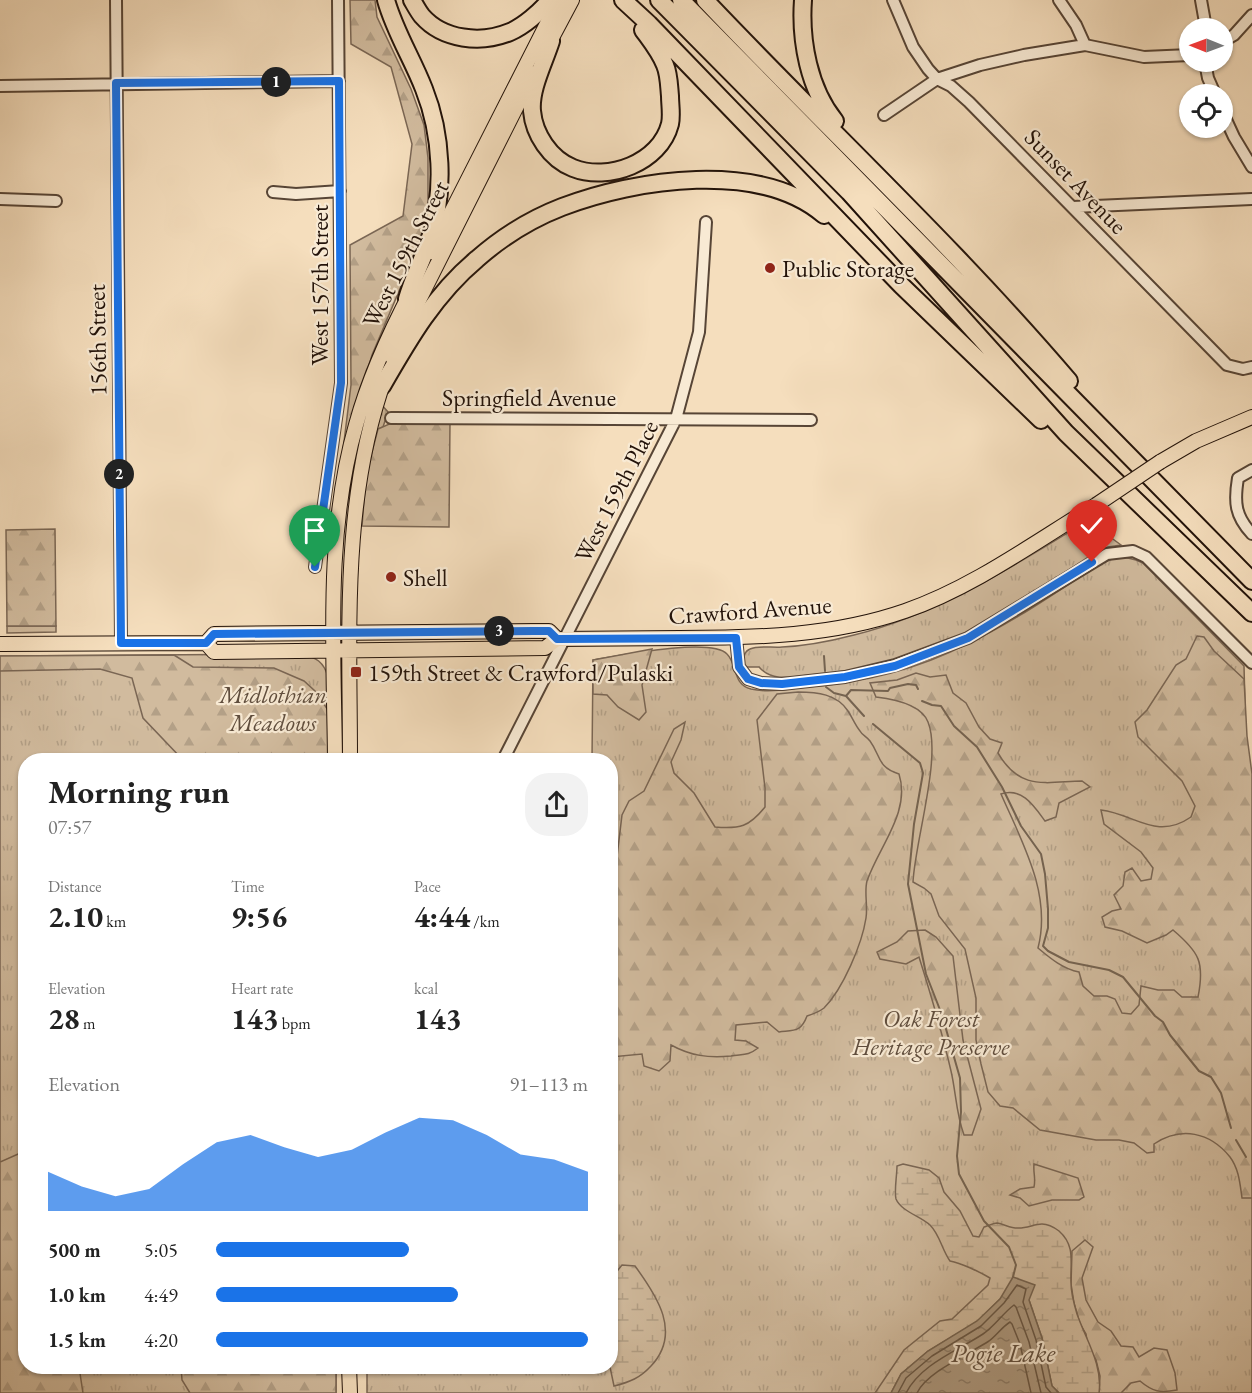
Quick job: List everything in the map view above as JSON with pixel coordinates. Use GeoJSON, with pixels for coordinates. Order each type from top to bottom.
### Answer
{"type":"FeatureCollection","features":[{"type":"Feature","properties":{"kind":"highway"},"geometry":{"type":"LineString","coordinates":[[386,0],[398,35],[429,102],[436,128],[440,174],[430,238],[407,299]]}},
{"type":"Feature","properties":{"kind":"highway"},"geometry":{"type":"LineString","coordinates":[[412,0],[423,17],[446,33],[478,39],[511,32],[542,10],[550,0]]}},
{"type":"Feature","properties":{"kind":"highway"},"geometry":{"type":"LineString","coordinates":[[551,41],[532,100],[534,122],[547,148],[554,156],[573,169],[594,172],[618,171],[642,161],[659,147],[670,124],[669,87],[666,66],[622,0]]}},
{"type":"Feature","properties":{"kind":"highway"},"geometry":{"type":"LineString","coordinates":[[622,0],[649,24],[877,260],[1054,432],[1098,463]]}},
{"type":"Feature","properties":{"kind":"highway"},"geometry":{"type":"LineString","coordinates":[[659,0],[849,192],[1066,433],[1252,614]]}},
{"type":"Feature","properties":{"kind":"highway"},"geometry":{"type":"LineString","coordinates":[[681,0],[1252,581]]}},
{"type":"Feature","properties":{"kind":"highway"},"geometry":{"type":"LineString","coordinates":[[705,0],[1019,322],[1072,384],[1088,415]]}},
{"type":"Feature","properties":{"kind":"highway"},"geometry":{"type":"LineString","coordinates":[[803,0],[802,17],[806,59],[825,109],[882,181]]}},
{"type":"Feature","properties":{"kind":"highway"},"geometry":{"type":"LineString","coordinates":[[382,386],[412,332],[445,288],[477,259],[513,231],[561,207],[605,193],[705,178],[744,181],[783,190],[816,208],[877,260]]}},
{"type":"Feature","properties":{"kind":"main road","name":"West 159th Street"},"geometry":{"type":"LineString","coordinates":[[335,753],[333,633],[336,540],[347,462],[355,426],[383,348],[559,0]]}},
{"type":"Feature","properties":{"kind":"main road","name":"West 159th Street"},"geometry":{"type":"LineString","coordinates":[[350,753],[353,521],[368,435],[382,386],[407,324],[572,0]]}},
{"type":"Feature","properties":{"kind":"main road","name":"Crawford Avenue"},"geometry":{"type":"LineString","coordinates":[[206,643],[214,652],[545,648],[561,639],[736,638],[797,634],[858,624],[906,611],[951,592],[1196,441],[1252,417]]}},
{"type":"Feature","properties":{"kind":"main road","name":"Crawford Avenue"},"geometry":{"type":"LineString","coordinates":[[0,644],[206,643],[214,634],[542,631],[549,631],[561,639]]}},
{"type":"Feature","properties":{"kind":"main road"},"geometry":{"type":"LineString","coordinates":[[349,1374],[350,1393]]}},
{"type":"Feature","properties":{"kind":"street","name":"156th Street"},"geometry":{"type":"LineString","coordinates":[[116,0],[121,643]]}},
{"type":"Feature","properties":{"kind":"street","name":"West 157th Street"},"geometry":{"type":"LineString","coordinates":[[315,567],[341,383],[339,0]]}},
{"type":"Feature","properties":{"kind":"street","name":"Sunset Avenue"},"geometry":{"type":"LineString","coordinates":[[893,0],[913,46],[937,79],[951,86],[969,102],[1227,365],[1243,369],[1252,367]]}},
{"type":"Feature","properties":{"kind":"street"},"geometry":{"type":"LineString","coordinates":[[1059,0],[1076,25],[1085,45]]}},
{"type":"Feature","properties":{"kind":"street"},"geometry":{"type":"LineString","coordinates":[[1201,0],[1204,18]]}},
{"type":"Feature","properties":{"kind":"street"},"geometry":{"type":"LineString","coordinates":[[1233,35],[1252,15]]}},
{"type":"Feature","properties":{"kind":"street"},"geometry":{"type":"LineString","coordinates":[[884,115],[937,79],[1024,54],[1085,45],[1144,57],[1179,55]]}},
{"type":"Feature","properties":{"kind":"street"},"geometry":{"type":"LineString","coordinates":[[0,86],[339,81]]}},
{"type":"Feature","properties":{"kind":"street"},"geometry":{"type":"LineString","coordinates":[[1233,135],[1252,167]]}},
{"type":"Feature","properties":{"kind":"street"},"geometry":{"type":"LineString","coordinates":[[273,192],[296,194],[340,191]]}},
{"type":"Feature","properties":{"kind":"street"},"geometry":{"type":"LineString","coordinates":[[0,199],[56,201]]}},
{"type":"Feature","properties":{"kind":"street"},"geometry":{"type":"LineString","coordinates":[[1073,207],[1252,199]]}},
{"type":"Feature","properties":{"kind":"street","name":"West 159th Place"},"geometry":{"type":"LineString","coordinates":[[506,753],[561,639],[676,419],[699,332],[706,222]]}},
{"type":"Feature","properties":{"kind":"street","name":"Springfield Avenue"},"geometry":{"type":"LineString","coordinates":[[391,418],[811,420]]}},
{"type":"Feature","properties":{"kind":"street"},"geometry":{"type":"LineString","coordinates":[[1252,470],[1238,478],[1235,497],[1236,512],[1243,525],[1252,534]]}},
{"type":"Feature","properties":{"kind":"street"},"geometry":{"type":"LineString","coordinates":[[736,638],[739,667],[748,679],[761,683],[782,684],[845,677],[895,666],[968,638],[1107,554],[1133,551],[1146,557],[1252,663]]}},
{"type":"Feature","properties":{"kind":"green space"},"geometry":{"type":"Polygon","coordinates":[[[350,0],[375,0],[377,17],[411,89],[424,125],[428,158],[428,208],[424,232],[372,355],[342,458],[351,385],[350,245],[403,216],[412,144],[391,67],[351,44],[350,0]]]}},
{"type":"Feature","properties":{"kind":"green space"},"geometry":{"type":"Polygon","coordinates":[[[380,403],[388,412],[383,427],[378,429],[366,475],[362,525],[355,525],[380,403]]]}},
{"type":"Feature","properties":{"kind":"green space"},"geometry":{"type":"Polygon","coordinates":[[[396,421],[450,422],[449,527],[362,526],[366,475],[378,429],[396,421]]]}},
{"type":"Feature","properties":{"kind":"green space"},"geometry":{"type":"Polygon","coordinates":[[[1103,511],[1107,525],[1106,534],[1121,545],[1098,551],[989,620],[935,647],[873,666],[796,677],[776,677],[759,667],[745,667],[742,664],[745,653],[753,648],[827,641],[888,625],[920,613],[983,583],[1103,511]]]}},
{"type":"Feature","properties":{"kind":"green space"},"geometry":{"type":"Polygon","coordinates":[[[55,529],[56,626],[7,626],[6,530],[55,529]]]}},
{"type":"Feature","properties":{"kind":"green space","name":"Oak Forest Heritage Preserve"},"geometry":{"type":"Polygon","coordinates":[[[1124,557],[1143,563],[1244,666],[1252,972],[1252,1393],[367,1393],[367,1374],[618,1374],[618,753],[592,753],[593,660],[663,649],[703,647],[718,649],[727,654],[738,679],[745,687],[751,689],[778,690],[868,678],[909,668],[967,644],[1112,559],[1124,557]]]}},
{"type":"Feature","properties":{"kind":"green space"},"geometry":{"type":"Polygon","coordinates":[[[7,626],[56,626],[56,632],[7,633],[7,626]]]}},
{"type":"Feature","properties":{"kind":"green space"},"geometry":{"type":"Polygon","coordinates":[[[1197,636],[1204,637],[1214,651],[1244,679],[1252,774],[1252,1198],[1242,1198],[1240,1182],[1230,1157],[1204,1137],[1195,1134],[1174,1135],[1154,1144],[1154,1152],[1147,1153],[1134,1143],[1119,1140],[1096,1140],[1040,1130],[1013,1108],[1000,1106],[988,1092],[976,1040],[976,998],[965,949],[939,916],[931,894],[913,882],[932,756],[928,722],[913,707],[898,701],[876,697],[870,683],[897,680],[916,673],[930,677],[946,675],[953,693],[966,703],[979,727],[990,739],[1002,743],[998,753],[1015,774],[1034,782],[1082,781],[1090,787],[1059,803],[1056,817],[1045,821],[1027,799],[1015,793],[1001,794],[1026,850],[1038,888],[1041,928],[1038,948],[1062,966],[1079,972],[1083,986],[1094,996],[1107,996],[1115,999],[1122,1013],[1131,1014],[1139,1005],[1141,986],[1158,990],[1174,990],[1182,997],[1198,997],[1200,966],[1189,945],[1173,930],[1147,943],[1122,931],[1105,927],[1102,917],[1121,909],[1114,895],[1123,886],[1125,872],[1132,868],[1141,881],[1151,879],[1153,868],[1141,852],[1104,824],[1101,810],[1146,824],[1167,827],[1191,817],[1195,806],[1182,781],[1138,737],[1135,722],[1147,710],[1176,665],[1186,659],[1197,636]]]}},
{"type":"Feature","properties":{"kind":"green space"},"geometry":{"type":"Polygon","coordinates":[[[652,649],[642,685],[646,712],[639,720],[618,707],[607,695],[593,694],[593,660],[652,649]]]}},
{"type":"Feature","properties":{"kind":"green space","name":"Midlothian Meadows"},"geometry":{"type":"Polygon","coordinates":[[[301,654],[319,661],[324,668],[328,677],[329,753],[18,753],[18,1374],[336,1374],[336,1393],[0,1393],[0,656],[301,654]]]}},
{"type":"Feature","properties":{"kind":"green space"},"geometry":{"type":"Polygon","coordinates":[[[174,655],[193,667],[274,668],[304,681],[315,691],[328,710],[329,753],[176,753],[143,718],[132,678],[100,669],[0,671],[0,656],[174,655]]]}},
{"type":"Feature","properties":{"kind":"green space"},"geometry":{"type":"Polygon","coordinates":[[[812,693],[826,695],[838,701],[870,741],[883,764],[899,774],[902,788],[901,802],[892,829],[867,881],[864,929],[856,953],[845,978],[831,1000],[818,1012],[807,1016],[800,1028],[779,1032],[767,1022],[736,1025],[735,1040],[746,1041],[758,1048],[748,1054],[715,1057],[693,1054],[671,1045],[670,1061],[659,1071],[644,1066],[642,1054],[618,1056],[618,848],[622,815],[629,801],[644,791],[674,729],[685,722],[681,740],[671,762],[674,773],[694,793],[715,827],[731,828],[749,823],[765,807],[757,720],[777,694],[812,693]]]}},
{"type":"Feature","properties":{"kind":"green space"},"geometry":{"type":"Polygon","coordinates":[[[925,930],[936,937],[953,956],[963,1040],[981,1109],[972,1135],[964,1135],[961,1127],[948,1056],[919,957],[906,964],[880,959],[877,952],[897,942],[908,931],[925,930]]]}},
{"type":"Feature","properties":{"kind":"green space"},"geometry":{"type":"Polygon","coordinates":[[[18,1154],[18,1374],[80,1374],[83,1393],[0,1393],[0,1162],[18,1154]]]}},
{"type":"Feature","properties":{"kind":"green space"},"geometry":{"type":"Polygon","coordinates":[[[903,1164],[929,1170],[939,1178],[944,1192],[960,1211],[973,1236],[979,1237],[984,1227],[997,1223],[1016,1228],[1044,1224],[1059,1231],[1070,1249],[1073,1298],[1099,1372],[1099,1393],[1059,1393],[1052,1386],[1042,1338],[1029,1300],[1000,1299],[977,1322],[928,1351],[901,1374],[891,1393],[875,1393],[904,1350],[940,1321],[952,1319],[988,1285],[990,1278],[950,1261],[930,1225],[898,1203],[895,1196],[897,1166],[903,1164]]]}},
{"type":"Feature","properties":{"kind":"green space"},"geometry":{"type":"Polygon","coordinates":[[[1034,1164],[1078,1178],[1084,1197],[1079,1200],[1052,1200],[1029,1206],[1020,1198],[1010,1195],[1020,1189],[1034,1187],[1034,1164]]]}},
{"type":"Feature","properties":{"kind":"green space"},"geometry":{"type":"Polygon","coordinates":[[[1085,1240],[1093,1247],[1082,1278],[1086,1300],[1098,1322],[1111,1331],[1121,1346],[1133,1347],[1139,1357],[1154,1348],[1167,1350],[1175,1373],[1177,1390],[1157,1391],[1140,1381],[1131,1383],[1121,1393],[1099,1393],[1100,1376],[1096,1360],[1088,1347],[1086,1334],[1080,1324],[1071,1284],[1072,1251],[1085,1240]]]}},
{"type":"Feature","properties":{"kind":"green space"},"geometry":{"type":"Polygon","coordinates":[[[622,1265],[635,1266],[651,1290],[663,1315],[665,1341],[660,1353],[643,1374],[614,1386],[611,1374],[618,1374],[618,1270],[622,1265]]]}},
{"type":"Feature","properties":{"kind":"green space"},"geometry":{"type":"Polygon","coordinates":[[[182,1374],[336,1374],[336,1393],[190,1393],[182,1380],[182,1374]]]}},
{"type":"Feature","properties":{"kind":"water","name":"Pogie Lake"},"geometry":{"type":"Polygon","coordinates":[[[1013,1277],[1035,1285],[1029,1300],[1042,1338],[1052,1386],[1059,1393],[891,1393],[901,1374],[928,1351],[977,1321],[1000,1299],[1013,1277]]]}},
{"type":"Feature","properties":{"kind":"waterway"},"geometry":{"type":"LineString","coordinates":[[824,656],[825,671]]}},
{"type":"Feature","properties":{"kind":"waterway"},"geometry":{"type":"LineString","coordinates":[[846,696],[851,690],[888,691],[890,688],[908,684],[916,685],[918,689]]}},
{"type":"Feature","properties":{"kind":"waterway"},"geometry":{"type":"LineString","coordinates":[[826,687],[834,693],[846,696],[864,716]]}},
{"type":"Feature","properties":{"kind":"waterway"},"geometry":{"type":"LineString","coordinates":[[922,701],[941,706],[954,726],[977,747],[1002,787],[1021,826],[1041,854],[1048,909],[1048,928],[1043,946],[1069,962],[1109,970],[1123,977],[1155,1016],[1163,1022],[1170,1035],[1199,1071],[1211,1077],[1221,1093],[1231,1128]]}},
{"type":"Feature","properties":{"kind":"waterway"},"geometry":{"type":"LineString","coordinates":[[873,724],[920,763],[923,773],[914,824],[908,884],[926,974],[942,1015],[960,1078],[961,1112],[957,1156],[959,1174],[984,1221],[1009,1247],[1016,1265],[1013,1277]]}},
{"type":"Feature","properties":{"kind":"waterway"},"geometry":{"type":"LineString","coordinates":[[1236,1140],[1246,1157]]}},
{"type":"Feature","properties":{"kind":"place","name":"Public Storage"},"geometry":{"type":"Point","coordinates":[770,268]}},
{"type":"Feature","properties":{"kind":"place","name":"Shell"},"geometry":{"type":"Point","coordinates":[391,577]}},
{"type":"Feature","properties":{"kind":"place","name":"159th Street & Crawford/Pulaski"},"geometry":{"type":"Point","coordinates":[356,672]}},
{"type":"Feature","properties":{"kind":"route"},"geometry":{"type":"LineString","coordinates":[[315,567],[341,383],[339,81],[116,83],[121,643],[206,643],[214,634],[534,631],[549,631],[557,639],[736,638],[739,667],[748,679],[761,683],[782,684],[845,677],[895,666],[933,652],[968,638],[1092,562]]}}]}
